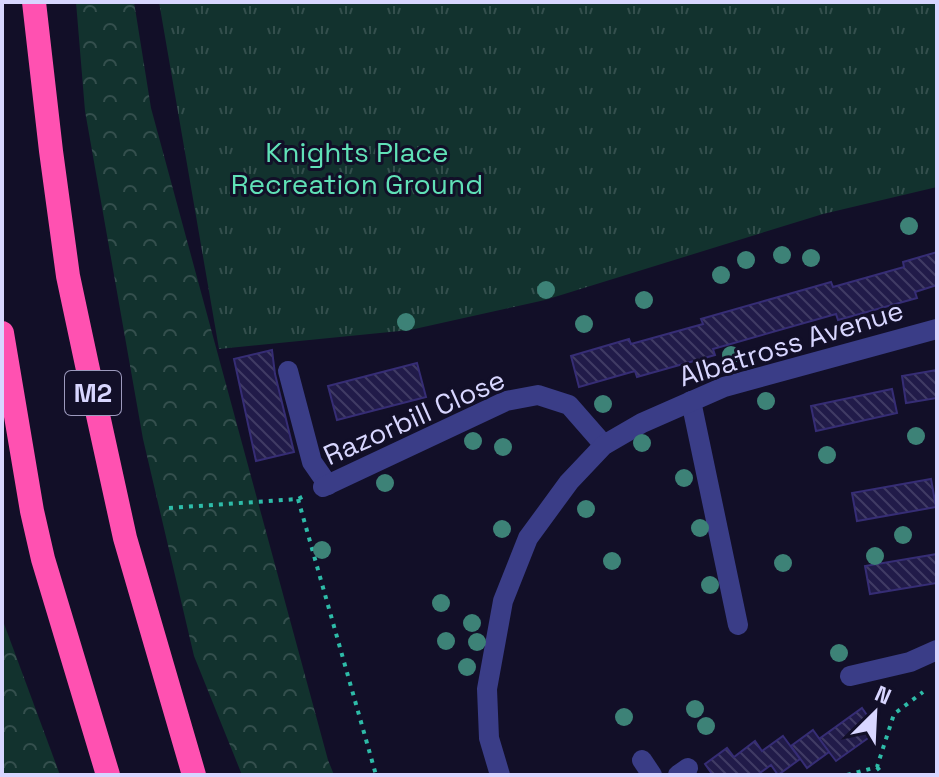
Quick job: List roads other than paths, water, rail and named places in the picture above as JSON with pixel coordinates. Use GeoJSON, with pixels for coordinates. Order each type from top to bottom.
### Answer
{"type":"FeatureCollection","features":[{"type":"Feature","properties":{"kind":"highway","name":"M2"},"geometry":{"type":"LineString","coordinates":[[34,2],[68,276],[83,350],[125,538],[194,775]]}},
{"type":"Feature","properties":{"kind":"highway"},"geometry":{"type":"LineString","coordinates":[[2,333],[43,559],[108,775]]}},
{"type":"Feature","properties":{"kind":"street","name":"Albatross Avenue"},"geometry":{"type":"LineString","coordinates":[[500,775],[489,738],[487,689],[503,601],[528,538],[569,482],[604,445],[642,423],[724,387],[937,329]]}},
{"type":"Feature","properties":{"kind":"street","name":"Razorbill Close"},"geometry":{"type":"LineString","coordinates":[[288,371],[312,462],[326,486],[506,401],[538,395],[569,405],[604,445]]}},
{"type":"Feature","properties":{"kind":"street"},"geometry":{"type":"LineString","coordinates":[[691,401],[738,625]]}},
{"type":"Feature","properties":{"kind":"street"},"geometry":{"type":"LineString","coordinates":[[850,676],[910,662],[937,650]]}},
{"type":"Feature","properties":{"kind":"park label","name":"Knights Place Recreation Ground"},"geometry":{"type":"Point","coordinates":[357,168]}}]}
